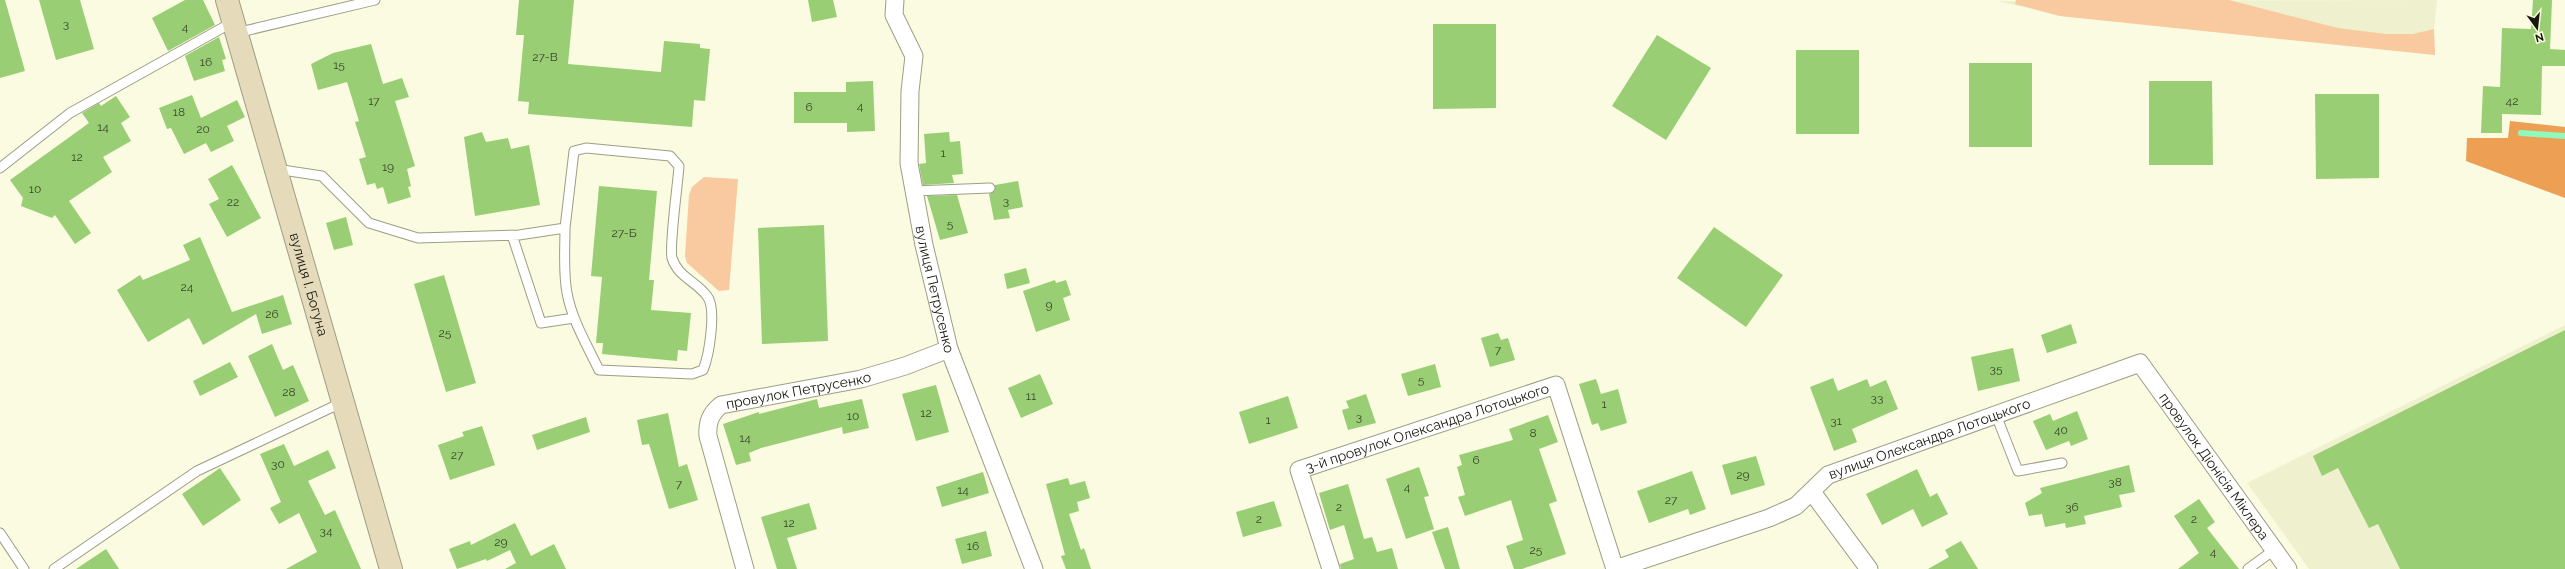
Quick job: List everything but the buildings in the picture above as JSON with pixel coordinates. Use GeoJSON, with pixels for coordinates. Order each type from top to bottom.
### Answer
{"type":"FeatureCollection","features":[{"type":"Feature","properties":{"kind":"street","name":"вулиця І. Богуна"},"geometry":{"type":"LineString","coordinates":[[227,0],[391,569]]}},
{"type":"Feature","properties":{"kind":"street","name":"вулиця Петрусенко"},"geometry":{"type":"LineString","coordinates":[[895,0],[894,15],[914,56],[910,91],[909,163],[949,349],[1034,569]]}},
{"type":"Feature","properties":{"kind":"street","name":"провулок Петрусенко"},"geometry":{"type":"LineString","coordinates":[[745,569],[708,436],[707,424],[714,410],[721,405],[861,379],[905,366],[949,349]]}},
{"type":"Feature","properties":{"kind":"street","name":"вулиця Олександра Лотоцького"},"geometry":{"type":"LineString","coordinates":[[1615,569],[1769,518],[1796,506],[1828,475],[2140,363]]}},
{"type":"Feature","properties":{"kind":"street","name":"провулок Діонісія Міклера"},"geometry":{"type":"LineString","coordinates":[[2140,363],[2288,569]]}},
{"type":"Feature","properties":{"kind":"street","name":"3-й провулок Олександра Лотоцького"},"geometry":{"type":"LineString","coordinates":[[1331,569],[1299,470],[1556,385],[1615,569]]}},
{"type":"Feature","properties":{"kind":"street"},"geometry":{"type":"LineString","coordinates":[[1812,492],[1869,569]]}},
{"type":"Feature","properties":{"kind":"lane"},"geometry":{"type":"LineString","coordinates":[[0,168],[70,113],[235,27],[375,0]]}},
{"type":"Feature","properties":{"kind":"lane"},"geometry":{"type":"LineString","coordinates":[[586,148],[670,156],[679,166],[672,256],[678,271],[707,295],[712,304],[708,358],[703,370],[692,374],[600,370],[574,318],[567,293],[564,266],[565,228],[574,151],[586,148]]}},
{"type":"Feature","properties":{"kind":"lane"},"geometry":{"type":"LineString","coordinates":[[276,169],[322,176],[369,222],[418,238],[512,235],[565,228]]}},
{"type":"Feature","properties":{"kind":"lane"},"geometry":{"type":"LineString","coordinates":[[914,191],[990,188]]}},
{"type":"Feature","properties":{"kind":"lane"},"geometry":{"type":"LineString","coordinates":[[512,235],[541,323],[574,318]]}},
{"type":"Feature","properties":{"kind":"lane"},"geometry":{"type":"LineString","coordinates":[[54,569],[197,471],[343,402]]}},
{"type":"Feature","properties":{"kind":"lane"},"geometry":{"type":"LineString","coordinates":[[1996,415],[2018,471],[2062,463]]}},
{"type":"Feature","properties":{"kind":"lane"},"geometry":{"type":"LineString","coordinates":[[0,532],[24,569]]}},
{"type":"Feature","properties":{"kind":"lane"},"geometry":{"type":"LineString","coordinates":[[2248,569],[2274,550]]}},
{"type":"Feature","properties":{"kind":"shaded area"},"geometry":{"type":"Polygon","coordinates":[[[2016,0],[2229,0],[2338,28],[2386,34],[2413,34],[2434,29],[2435,55],[2060,16],[2015,4],[2016,0]]]}},
{"type":"Feature","properties":{"kind":"shaded area"},"geometry":{"type":"Polygon","coordinates":[[[2437,0],[2434,29],[2435,55],[2060,16],[1997,1],[2437,0]]]}},
{"type":"Feature","properties":{"kind":"shaded area"},"geometry":{"type":"Polygon","coordinates":[[[2510,121],[2565,127],[2565,198],[2466,161],[2467,138],[2508,138],[2510,121]]]}},
{"type":"Feature","properties":{"kind":"shaded area"},"geometry":{"type":"Polygon","coordinates":[[[704,177],[738,179],[729,290],[719,291],[687,263],[685,256],[689,195],[692,187],[704,177]]]}},
{"type":"Feature","properties":{"kind":"shaded area"},"geometry":{"type":"Polygon","coordinates":[[[2565,325],[2565,569],[2309,569],[2247,483],[2565,325]]]}},
{"type":"Feature","properties":{"kind":"waterway"},"geometry":{"type":"LineString","coordinates":[[2521,133],[2565,136]]}}]}
